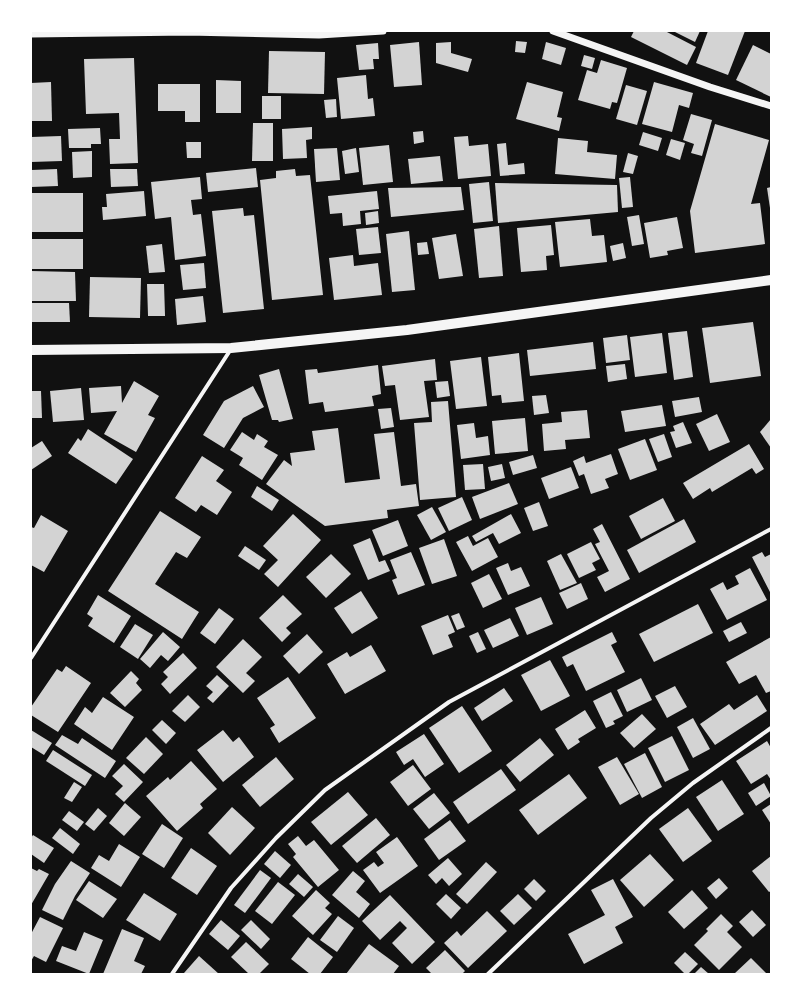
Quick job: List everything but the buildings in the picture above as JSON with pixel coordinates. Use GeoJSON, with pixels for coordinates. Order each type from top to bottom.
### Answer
{"type":"FeatureCollection","features":[{"type":"Feature","properties":{"kind":"main road"},"geometry":{"type":"LineString","coordinates":[[31,350],[231,348],[415,329],[771,280]]}},
{"type":"Feature","properties":{"kind":"street"},"geometry":{"type":"LineString","coordinates":[[31,34],[188,32],[319,35],[383,31]]}},
{"type":"Feature","properties":{"kind":"street"},"geometry":{"type":"LineString","coordinates":[[553,31],[710,87],[771,106]]}},
{"type":"Feature","properties":{"kind":"street"},"geometry":{"type":"LineString","coordinates":[[31,658],[231,348]]}},
{"type":"Feature","properties":{"kind":"street"},"geometry":{"type":"LineString","coordinates":[[172,974],[231,888],[276,838],[325,790],[449,702],[771,529]]}},
{"type":"Feature","properties":{"kind":"street"},"geometry":{"type":"LineString","coordinates":[[488,974],[651,818],[693,783],[771,728]]}}]}
